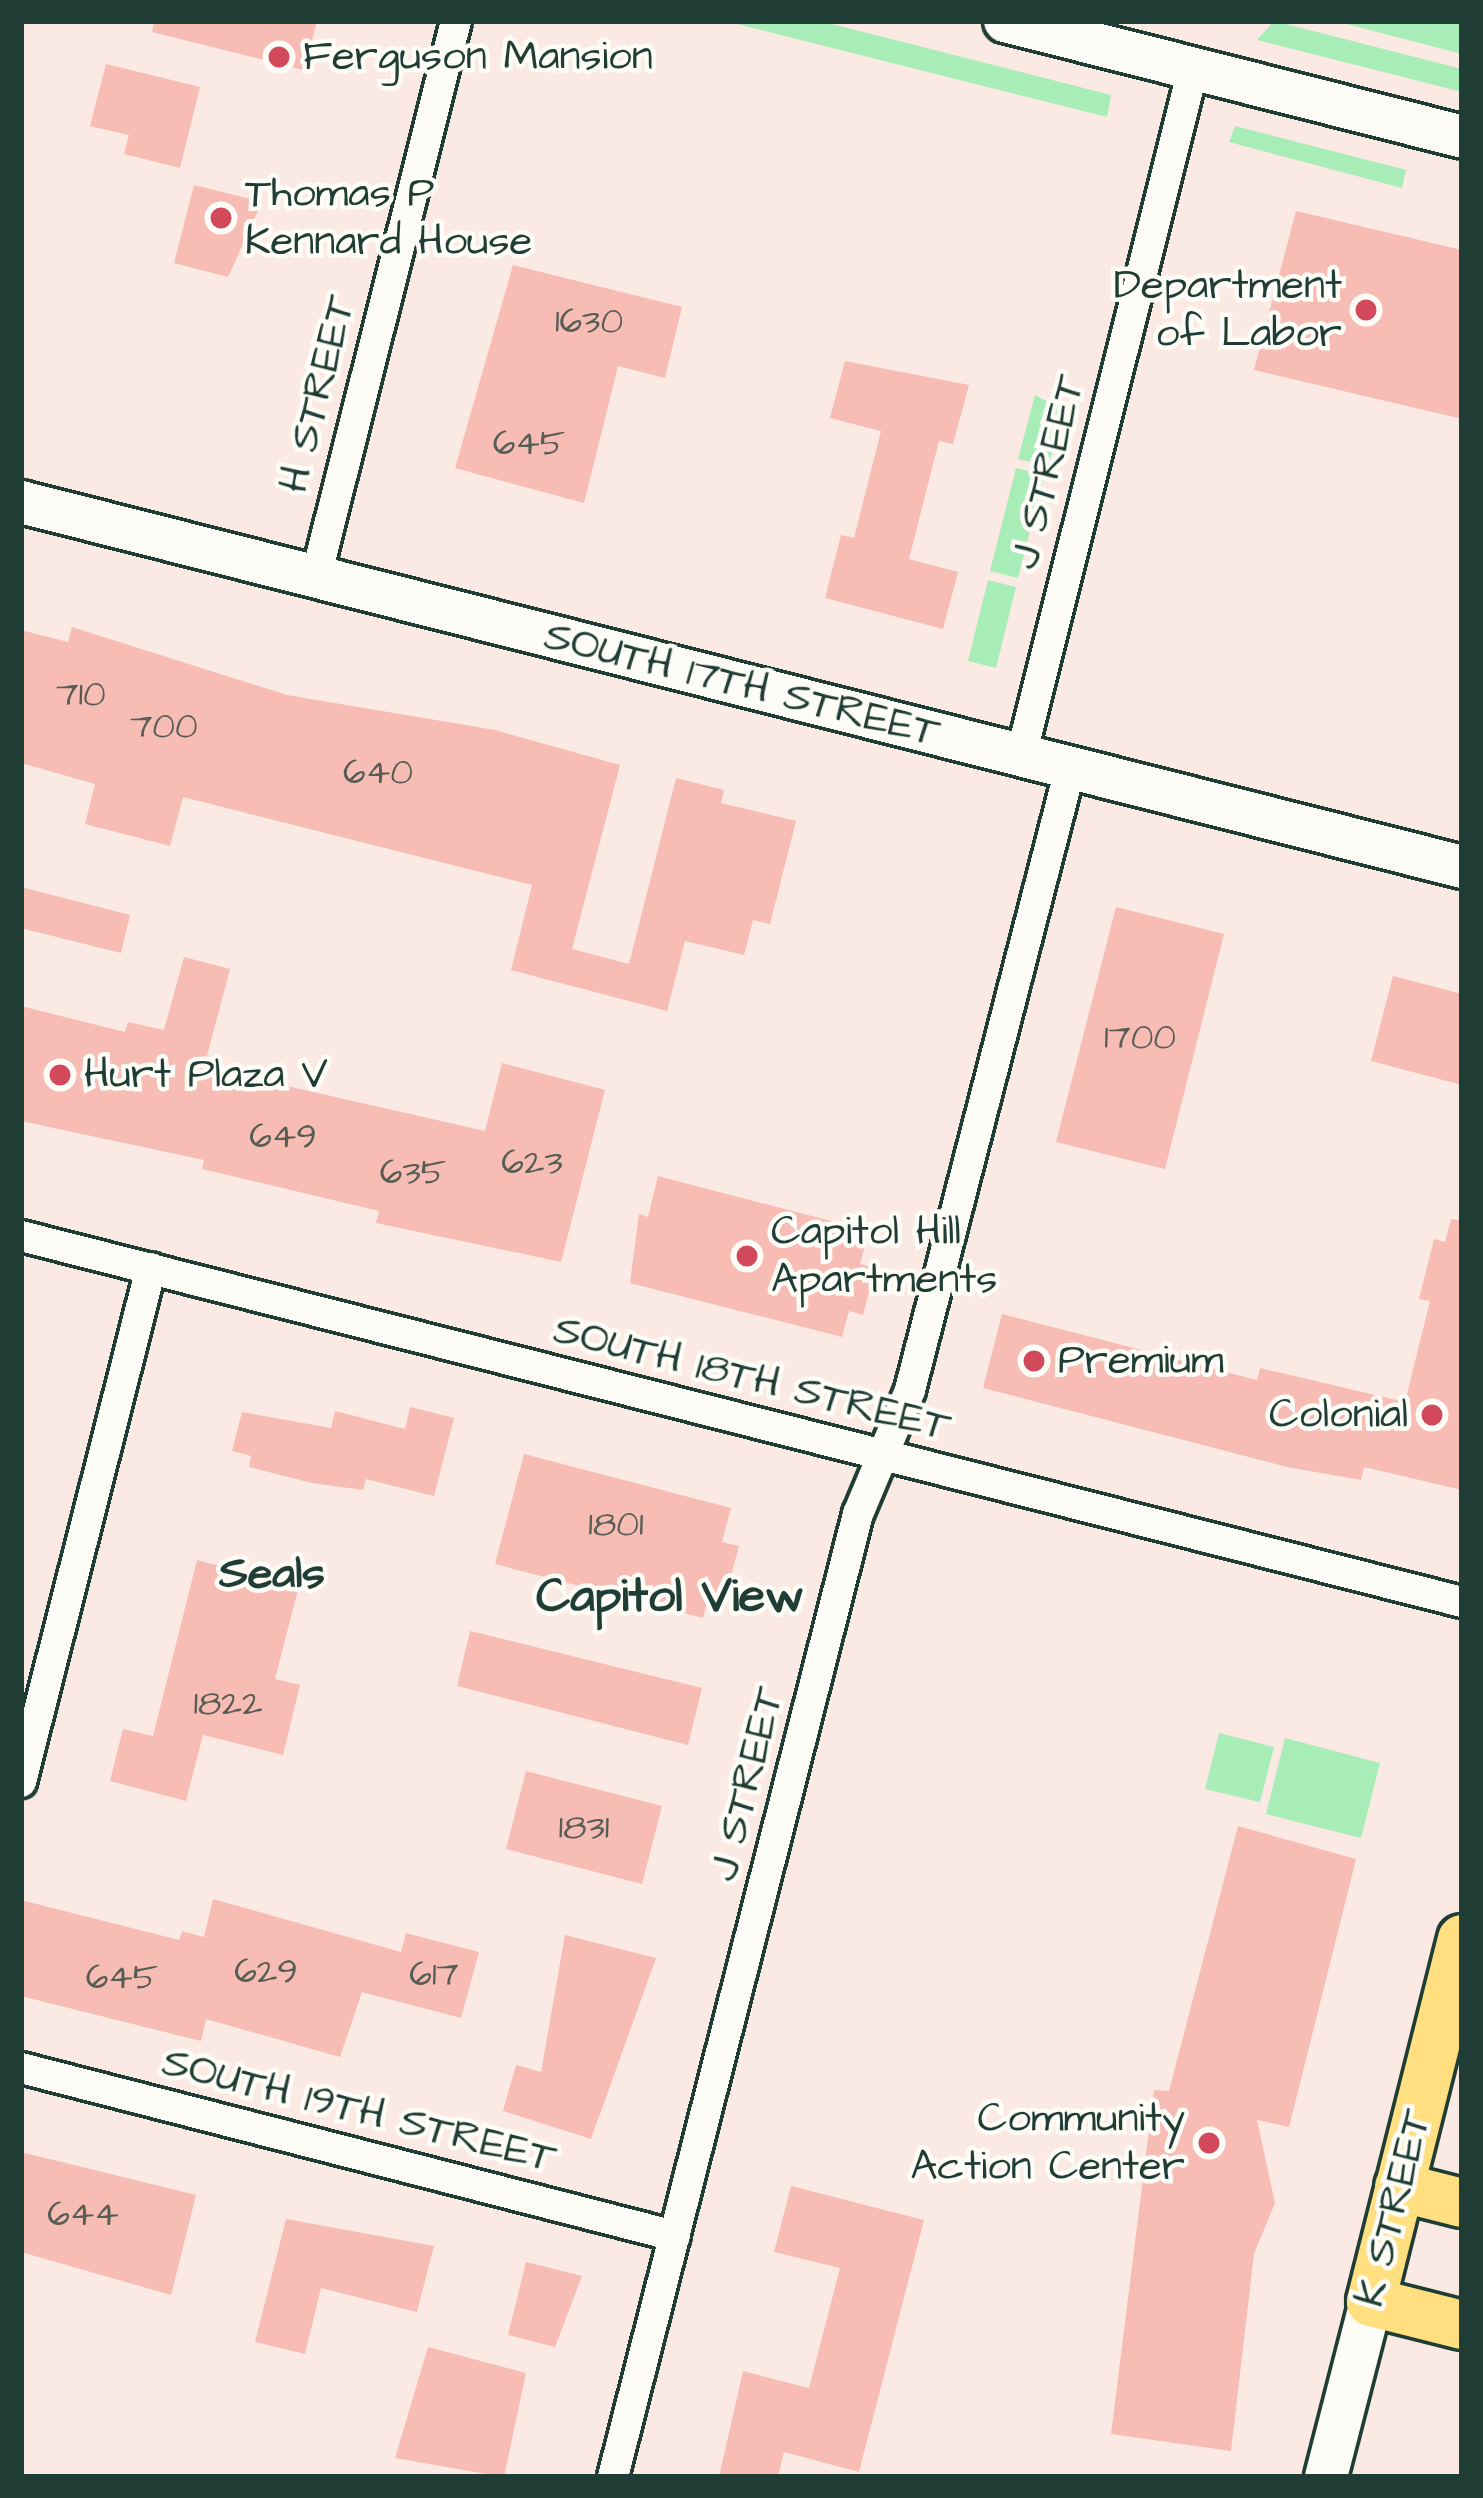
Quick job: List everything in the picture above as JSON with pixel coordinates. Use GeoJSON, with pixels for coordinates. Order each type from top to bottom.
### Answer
{"type":"FeatureCollection","features":[{"type":"Feature","properties":{"kind":"main road"},"geometry":{"type":"LineString","coordinates":[[1005,21],[1462,137]]}},
{"type":"Feature","properties":{"kind":"main road","name":"SOUTH 17TH STREET"},"geometry":{"type":"LineString","coordinates":[[21,502],[1462,867]]}},
{"type":"Feature","properties":{"kind":"main road","name":"K STREET"},"geometry":{"type":"LineString","coordinates":[[1326,2477],[1462,1939]]}},
{"type":"Feature","properties":{"kind":"main road"},"geometry":{"type":"LineString","coordinates":[[1400,2186],[1462,2203]]}},
{"type":"Feature","properties":{"kind":"main road"},"geometry":{"type":"LineString","coordinates":[[1371,2302],[1462,2325]]}},
{"type":"Feature","properties":{"kind":"street","name":"H STREET"},"geometry":{"type":"LineString","coordinates":[[316,577],[455,21]]}},
{"type":"Feature","properties":{"kind":"street","name":"J STREET"},"geometry":{"type":"LineString","coordinates":[[1021,756],[1193,69]]}},
{"type":"Feature","properties":{"kind":"street","name":"J STREET"},"geometry":{"type":"LineString","coordinates":[[613,2477],[858,1514],[910,1390],[1070,769]]}},
{"type":"Feature","properties":{"kind":"street","name":"SOUTH 18TH STREET"},"geometry":{"type":"LineString","coordinates":[[21,1236],[1462,1602]]}},
{"type":"Feature","properties":{"kind":"street"},"geometry":{"type":"LineString","coordinates":[[21,1782],[151,1268]]}},
{"type":"Feature","properties":{"kind":"street","name":"SOUTH 19TH STREET"},"geometry":{"type":"LineString","coordinates":[[21,2068],[675,2236]]}},
{"type":"Feature","properties":{"kind":"green space"},"geometry":{"type":"Polygon","coordinates":[[[725,21],[820,21],[1111,95],[1107,117],[725,21]]]}},
{"type":"Feature","properties":{"kind":"green space"},"geometry":{"type":"Polygon","coordinates":[[[1274,21],[1462,69],[1462,92],[1257,40],[1274,21]]]}},
{"type":"Feature","properties":{"kind":"green space"},"geometry":{"type":"Polygon","coordinates":[[[1335,21],[1462,21],[1462,54],[1335,21]]]}},
{"type":"Feature","properties":{"kind":"green space"},"geometry":{"type":"Polygon","coordinates":[[[1235,126],[1406,170],[1402,188],[1229,142],[1235,126]]]}},
{"type":"Feature","properties":{"kind":"green space"},"geometry":{"type":"Polygon","coordinates":[[[1035,395],[1064,411],[1048,466],[1018,459],[1035,395]]]}},
{"type":"Feature","properties":{"kind":"green space"},"geometry":{"type":"Polygon","coordinates":[[[1016,468],[1044,475],[1018,578],[990,571],[1016,468]]]}},
{"type":"Feature","properties":{"kind":"green space"},"geometry":{"type":"Polygon","coordinates":[[[988,580],[1016,587],[996,668],[968,661],[988,580]]]}},
{"type":"Feature","properties":{"kind":"green space"},"geometry":{"type":"Polygon","coordinates":[[[1219,1733],[1274,1747],[1260,1802],[1205,1789],[1219,1733]]]}},
{"type":"Feature","properties":{"kind":"green space"},"geometry":{"type":"Polygon","coordinates":[[[1285,1738],[1380,1763],[1361,1838],[1266,1814],[1285,1738]]]}},
{"type":"Feature","properties":{"kind":"building","name":"Ferguson Mansion"},"geometry":{"type":"Polygon","coordinates":[[[154,21],[317,21],[304,70],[152,32],[154,21]]]}},
{"type":"Feature","properties":{"kind":"building"},"geometry":{"type":"Polygon","coordinates":[[[106,64],[200,87],[180,168],[124,154],[129,135],[90,126],[106,64]]]}},
{"type":"Feature","properties":{"kind":"building","name":"Thomas P Kennard House"},"geometry":{"type":"Polygon","coordinates":[[[194,185],[262,202],[228,277],[174,263],[194,185]]]}},
{"type":"Feature","properties":{"kind":"building","name":"Department of Labor"},"geometry":{"type":"Polygon","coordinates":[[[1296,211],[1462,250],[1462,419],[1254,370],[1296,211]]]}},
{"type":"Feature","properties":{"kind":"building"},"geometry":{"type":"Polygon","coordinates":[[[513,265],[682,307],[665,378],[618,366],[584,503],[455,468],[513,265]]]}},
{"type":"Feature","properties":{"kind":"building"},"geometry":{"type":"Polygon","coordinates":[[[845,361],[969,385],[953,444],[939,441],[909,559],[958,572],[943,629],[825,598],[841,535],[854,538],[881,431],[830,418],[845,361]]]}},
{"type":"Feature","properties":{"kind":"building"},"geometry":{"type":"Polygon","coordinates":[[[72,627],[287,695],[495,730],[620,765],[572,949],[629,964],[676,778],[724,790],[721,803],[796,821],[770,924],[753,920],[744,955],[685,941],[667,1011],[511,970],[532,885],[183,797],[170,846],[85,824],[95,784],[21,763],[21,630],[68,642],[72,627]]]}},
{"type":"Feature","properties":{"kind":"building"},"geometry":{"type":"Polygon","coordinates":[[[21,887],[130,915],[121,953],[21,928],[21,887]]]}},
{"type":"Feature","properties":{"kind":"building"},"geometry":{"type":"Polygon","coordinates":[[[1116,907],[1224,934],[1165,1169],[1056,1142],[1116,907]]]}},
{"type":"Feature","properties":{"kind":"building"},"geometry":{"type":"Polygon","coordinates":[[[184,957],[230,969],[204,1067],[485,1131],[502,1063],[605,1090],[561,1262],[376,1223],[379,1211],[202,1169],[204,1160],[21,1121],[21,1006],[125,1032],[128,1022],[164,1030],[184,957]]]}},
{"type":"Feature","properties":{"kind":"building"},"geometry":{"type":"Polygon","coordinates":[[[1393,976],[1462,994],[1462,1085],[1371,1061],[1393,976]]]}},
{"type":"Feature","properties":{"kind":"building","name":"Capitol Hill Apartments"},"geometry":{"type":"Polygon","coordinates":[[[658,1176],[869,1231],[860,1264],[875,1268],[863,1315],[849,1311],[842,1337],[630,1283],[639,1214],[648,1217],[658,1176]]]}},
{"type":"Feature","properties":{"kind":"building"},"geometry":{"type":"Polygon","coordinates":[[[1451,1219],[1462,1221],[1462,1490],[1364,1467],[1361,1480],[1287,1467],[983,1388],[1002,1314],[1257,1380],[1260,1368],[1405,1402],[1430,1301],[1419,1299],[1434,1239],[1445,1242],[1451,1219]]]}},
{"type":"Feature","properties":{"kind":"building"},"geometry":{"type":"Polygon","coordinates":[[[410,1407],[454,1418],[434,1496],[366,1479],[363,1490],[312,1483],[249,1467],[251,1456],[232,1451],[242,1412],[331,1428],[335,1411],[405,1429],[410,1407]]]}},
{"type":"Feature","properties":{"kind":"building"},"geometry":{"type":"Polygon","coordinates":[[[524,1454],[731,1508],[722,1542],[739,1546],[725,1598],[709,1594],[703,1618],[495,1564],[524,1454]]]}},
{"type":"Feature","properties":{"kind":"building"},"geometry":{"type":"Polygon","coordinates":[[[197,1560],[299,1586],[275,1679],[300,1685],[283,1755],[203,1735],[186,1801],[110,1781],[123,1729],[153,1736],[197,1560]]]}},
{"type":"Feature","properties":{"kind":"building"},"geometry":{"type":"Polygon","coordinates":[[[470,1631],[702,1688],[688,1745],[457,1686],[470,1631]]]}},
{"type":"Feature","properties":{"kind":"building"},"geometry":{"type":"Polygon","coordinates":[[[526,1771],[662,1806],[642,1884],[506,1849],[526,1771]]]}},
{"type":"Feature","properties":{"kind":"building","name":"Community Action Center"},"geometry":{"type":"Polygon","coordinates":[[[1238,1826],[1356,1859],[1289,2127],[1257,2120],[1275,2203],[1254,2254],[1231,2451],[1111,2434],[1154,2090],[1169,2091],[1238,1826]]]}},
{"type":"Feature","properties":{"kind":"building"},"geometry":{"type":"Polygon","coordinates":[[[213,1899],[401,1952],[406,1933],[479,1952],[461,2018],[362,1992],[340,2057],[206,2019],[201,2041],[21,1996],[21,1900],[179,1940],[182,1931],[204,1937],[213,1899]]]}},
{"type":"Feature","properties":{"kind":"building"},"geometry":{"type":"Polygon","coordinates":[[[565,1935],[656,1958],[591,2139],[503,2111],[516,2065],[541,2072],[565,1935]]]}},
{"type":"Feature","properties":{"kind":"building"},"geometry":{"type":"Polygon","coordinates":[[[21,2152],[196,2195],[171,2295],[21,2252],[21,2152]]]}},
{"type":"Feature","properties":{"kind":"building"},"geometry":{"type":"Polygon","coordinates":[[[791,2186],[924,2220],[859,2472],[784,2452],[778,2477],[719,2477],[743,2371],[809,2388],[840,2268],[774,2252],[791,2186]]]}},
{"type":"Feature","properties":{"kind":"building"},"geometry":{"type":"Polygon","coordinates":[[[286,2219],[434,2246],[417,2312],[321,2288],[305,2354],[255,2342],[286,2219]]]}},
{"type":"Feature","properties":{"kind":"building"},"geometry":{"type":"Polygon","coordinates":[[[526,2262],[582,2276],[555,2347],[508,2335],[526,2262]]]}},
{"type":"Feature","properties":{"kind":"building"},"geometry":{"type":"Polygon","coordinates":[[[428,2347],[526,2373],[504,2477],[395,2458],[428,2347]]]}},
{"type":"Feature","properties":{"kind":"place","name":"Ferguson Mansion"},"geometry":{"type":"Point","coordinates":[279,57]}},
{"type":"Feature","properties":{"kind":"place","name":"Thomas P Kennard House"},"geometry":{"type":"Point","coordinates":[221,218]}},
{"type":"Feature","properties":{"kind":"place","name":"Department of Labor"},"geometry":{"type":"Point","coordinates":[1366,310]}},
{"type":"Feature","properties":{"kind":"place","name":"Hurt Plaza V"},"geometry":{"type":"Point","coordinates":[60,1075]}},
{"type":"Feature","properties":{"kind":"place","name":"Capitol Hill Apartments"},"geometry":{"type":"Point","coordinates":[747,1256]}},
{"type":"Feature","properties":{"kind":"place","name":"Premium"},"geometry":{"type":"Point","coordinates":[1034,1361]}},
{"type":"Feature","properties":{"kind":"place","name":"Colonial"},"geometry":{"type":"Point","coordinates":[1432,1415]}},
{"type":"Feature","properties":{"kind":"place","name":"Community Action Center"},"geometry":{"type":"Point","coordinates":[1209,2143]}},
{"type":"Feature","properties":{"kind":"district","name":"Seals"},"geometry":{"type":"Point","coordinates":[272,1575]}},
{"type":"Feature","properties":{"kind":"district","name":"Capitol View"},"geometry":{"type":"Point","coordinates":[670,1598]}}]}
